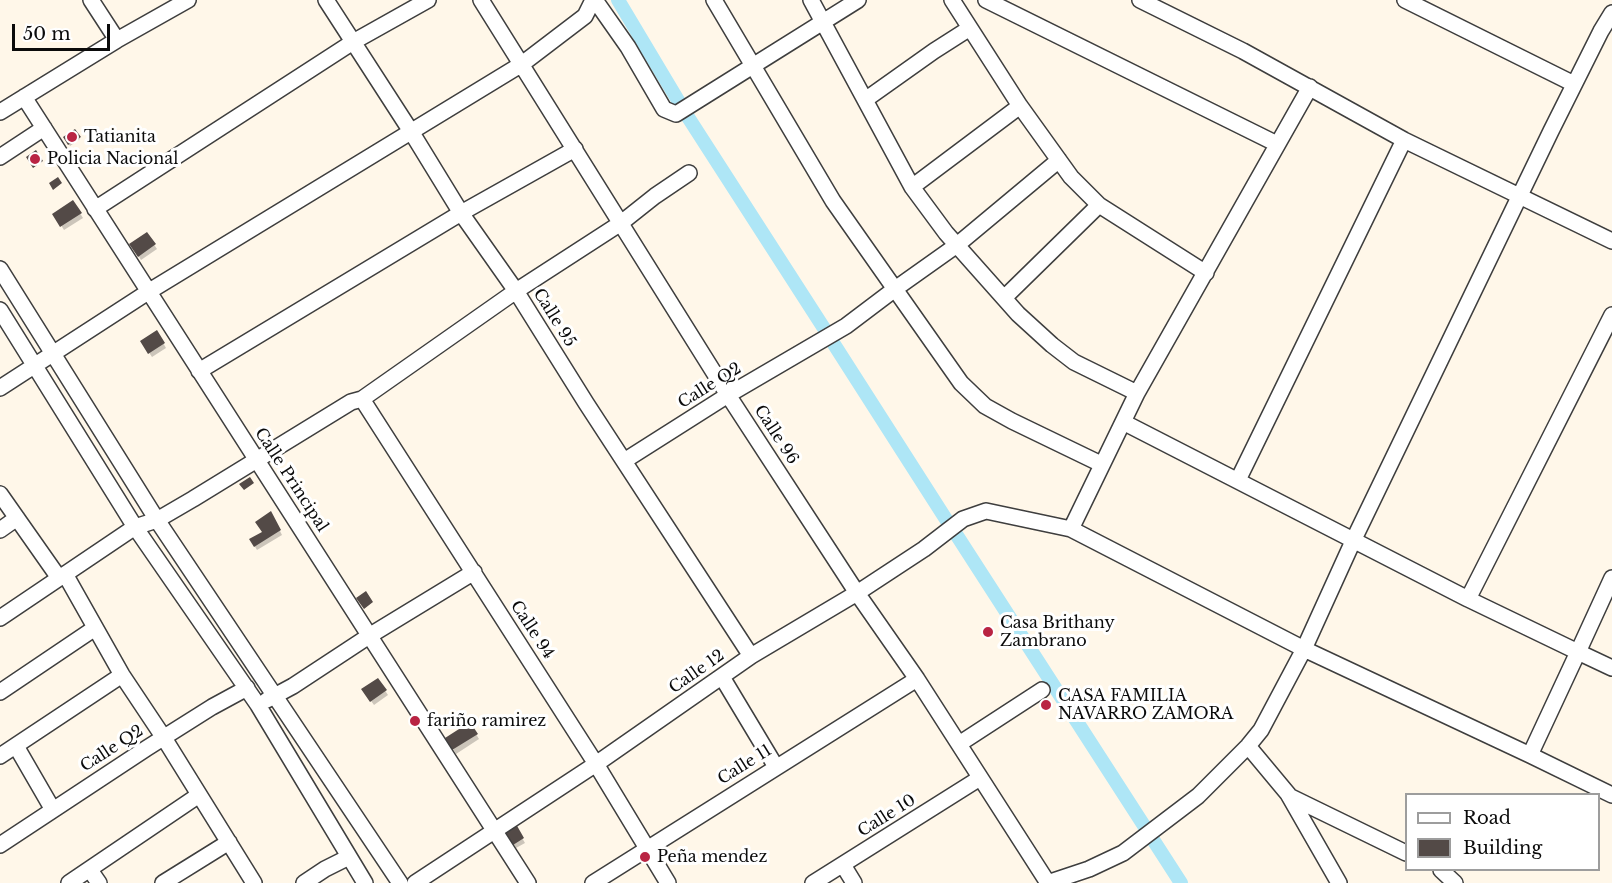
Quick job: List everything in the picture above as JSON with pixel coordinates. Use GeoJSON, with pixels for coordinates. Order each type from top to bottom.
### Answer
{"type":"FeatureCollection","features":[{"type":"Feature","properties":{"kind":"street"},"geometry":{"type":"LineString","coordinates":[[91,0],[117,40]]}},
{"type":"Feature","properties":{"kind":"street"},"geometry":{"type":"LineString","coordinates":[[0,112],[117,40],[188,0]]}},
{"type":"Feature","properties":{"kind":"street","name":"Calle 95"},"geometry":{"type":"LineString","coordinates":[[326,0],[461,213],[516,291],[751,657]]}},
{"type":"Feature","properties":{"kind":"street"},"geometry":{"type":"LineString","coordinates":[[95,209],[353,42],[428,0]]}},
{"type":"Feature","properties":{"kind":"street","name":"Calle 96"},"geometry":{"type":"LineString","coordinates":[[482,0],[728,395],[857,593],[917,679],[1048,883]]}},
{"type":"Feature","properties":{"kind":"street"},"geometry":{"type":"LineString","coordinates":[[0,388],[148,291],[412,133],[522,64],[585,16],[594,0],[628,47],[664,109],[676,114],[858,0]]}},
{"type":"Feature","properties":{"kind":"street"},"geometry":{"type":"LineString","coordinates":[[714,0],[833,201],[961,383],[985,406],[1101,464]]}},
{"type":"Feature","properties":{"kind":"street"},"geometry":{"type":"LineString","coordinates":[[811,0],[912,188],[957,245],[1004,298],[1074,362],[1137,393]]}},
{"type":"Feature","properties":{"kind":"street"},"geometry":{"type":"LineString","coordinates":[[952,0],[1020,106],[1071,177],[1100,205],[1206,273]]}},
{"type":"Feature","properties":{"kind":"street"},"geometry":{"type":"LineString","coordinates":[[986,0],[1276,144]]}},
{"type":"Feature","properties":{"kind":"street"},"geometry":{"type":"LineString","coordinates":[[1140,0],[1243,51],[1404,140],[1612,241]]}},
{"type":"Feature","properties":{"kind":"street"},"geometry":{"type":"LineString","coordinates":[[1405,0],[1574,84]]}},
{"type":"Feature","properties":{"kind":"street"},"geometry":{"type":"LineString","coordinates":[[1048,883],[1089,869],[1123,853],[1198,796],[1261,730],[1304,649],[1354,539],[1519,197],[1574,84],[1612,13]]}},
{"type":"Feature","properties":{"kind":"street"},"geometry":{"type":"LineString","coordinates":[[865,100],[970,28]]}},
{"type":"Feature","properties":{"kind":"street"},"geometry":{"type":"LineString","coordinates":[[1071,529],[1137,393],[1310,87]]}},
{"type":"Feature","properties":{"kind":"street","name":"Calle Principal"},"geometry":{"type":"LineString","coordinates":[[24,97],[528,883]]}},
{"type":"Feature","properties":{"kind":"street"},"geometry":{"type":"LineString","coordinates":[[912,188],[1020,106]]}},
{"type":"Feature","properties":{"kind":"street"},"geometry":{"type":"LineString","coordinates":[[0,157],[44,128]]}},
{"type":"Feature","properties":{"kind":"street"},"geometry":{"type":"LineString","coordinates":[[1238,480],[1404,140]]}},
{"type":"Feature","properties":{"kind":"street"},"geometry":{"type":"LineString","coordinates":[[199,371],[461,213],[574,149]]}},
{"type":"Feature","properties":{"kind":"street","name":"Calle Q2"},"geometry":{"type":"LineString","coordinates":[[624,461],[728,395],[846,326],[957,245],[1059,160]]}},
{"type":"Feature","properties":{"kind":"street"},"geometry":{"type":"LineString","coordinates":[[0,618],[135,527],[157,520],[257,462],[351,402],[362,399],[516,291],[621,223],[689,173]]}},
{"type":"Feature","properties":{"kind":"street"},"geometry":{"type":"LineString","coordinates":[[1004,298],[1100,205]]}},
{"type":"Feature","properties":{"kind":"street"},"geometry":{"type":"LineString","coordinates":[[0,269],[157,520],[400,883]]}},
{"type":"Feature","properties":{"kind":"street"},"geometry":{"type":"LineString","coordinates":[[0,310],[135,527],[258,705],[365,883]]}},
{"type":"Feature","properties":{"kind":"street"},"geometry":{"type":"LineString","coordinates":[[1468,599],[1612,315]]}},
{"type":"Feature","properties":{"kind":"street","name":"Calle 94"},"geometry":{"type":"LineString","coordinates":[[362,399],[596,764],[668,883]]}},
{"type":"Feature","properties":{"kind":"street"},"geometry":{"type":"LineString","coordinates":[[1123,422],[1468,599],[1612,668]]}},
{"type":"Feature","properties":{"kind":"street"},"geometry":{"type":"LineString","coordinates":[[0,494],[62,576],[254,883]]}},
{"type":"Feature","properties":{"kind":"street","name":"Calle 12"},"geometry":{"type":"LineString","coordinates":[[415,883],[596,764],[751,657],[857,593],[924,549],[963,519],[986,511],[1071,529],[1304,649],[1530,754],[1612,795]]}},
{"type":"Feature","properties":{"kind":"street"},"geometry":{"type":"LineString","coordinates":[[0,530],[17,518]]}},
{"type":"Feature","properties":{"kind":"street"},"geometry":{"type":"LineString","coordinates":[[258,705],[293,686],[369,636],[474,572]]}},
{"type":"Feature","properties":{"kind":"street"},"geometry":{"type":"LineString","coordinates":[[1530,754],[1612,578]]}},
{"type":"Feature","properties":{"kind":"street"},"geometry":{"type":"LineString","coordinates":[[0,693],[95,628]]}},
{"type":"Feature","properties":{"kind":"street"},"geometry":{"type":"LineString","coordinates":[[0,756],[122,675]]}},
{"type":"Feature","properties":{"kind":"street"},"geometry":{"type":"LineString","coordinates":[[722,676],[776,767]]}},
{"type":"Feature","properties":{"kind":"street","name":"Calle 11"},"geometry":{"type":"LineString","coordinates":[[593,883],[917,679]]}},
{"type":"Feature","properties":{"kind":"street","name":"Calle Q2"},"geometry":{"type":"LineString","coordinates":[[0,845],[164,738],[247,688]]}},
{"type":"Feature","properties":{"kind":"street"},"geometry":{"type":"LineString","coordinates":[[959,744],[1042,690]]}},
{"type":"Feature","properties":{"kind":"street"},"geometry":{"type":"LineString","coordinates":[[16,746],[53,810]]}},
{"type":"Feature","properties":{"kind":"street"},"geometry":{"type":"LineString","coordinates":[[1248,746],[1289,796],[1339,883]]}},
{"type":"Feature","properties":{"kind":"street","name":"Calle 10"},"geometry":{"type":"LineString","coordinates":[[813,883],[980,778]]}},
{"type":"Feature","properties":{"kind":"street"},"geometry":{"type":"LineString","coordinates":[[69,883],[199,795]]}},
{"type":"Feature","properties":{"kind":"street"},"geometry":{"type":"LineString","coordinates":[[1289,796],[1405,851]]}},
{"type":"Feature","properties":{"kind":"street"},"geometry":{"type":"LineString","coordinates":[[164,883],[229,842]]}},
{"type":"Feature","properties":{"kind":"street"},"geometry":{"type":"LineString","coordinates":[[304,883],[325,868],[349,857]]}},
{"type":"Feature","properties":{"kind":"street"},"geometry":{"type":"LineString","coordinates":[[843,865],[854,883]]}},
{"type":"Feature","properties":{"kind":"street"},"geometry":{"type":"LineString","coordinates":[[1079,883],[1089,869]]}},
{"type":"Feature","properties":{"kind":"street"},"geometry":{"type":"LineString","coordinates":[[90,870],[99,883]]}},
{"type":"Feature","properties":{"kind":"street"},"geometry":{"type":"LineString","coordinates":[[1442,871],[1455,883]]}},
{"type":"Feature","properties":{"kind":"building","name":"Tatianita"},"geometry":{"type":"Polygon","coordinates":[[[75,129],[81,137],[68,145],[63,137],[75,129]]]}},
{"type":"Feature","properties":{"kind":"building","name":"Policia Nacional"},"geometry":{"type":"Polygon","coordinates":[[[36,150],[43,161],[33,168],[26,157],[36,150]]]}},
{"type":"Feature","properties":{"kind":"building"},"geometry":{"type":"Polygon","coordinates":[[[58,177],[62,183],[53,190],[49,183],[58,177]]]}},
{"type":"Feature","properties":{"kind":"building"},"geometry":{"type":"Polygon","coordinates":[[[73,200],[82,213],[60,227],[52,214],[73,200]]]}},
{"type":"Feature","properties":{"kind":"building"},"geometry":{"type":"Polygon","coordinates":[[[147,232],[156,244],[138,257],[129,244],[147,232]]]}},
{"type":"Feature","properties":{"kind":"building"},"geometry":{"type":"Polygon","coordinates":[[[157,330],[165,343],[148,354],[140,341],[157,330]]]}},
{"type":"Feature","properties":{"kind":"building"},"geometry":{"type":"Polygon","coordinates":[[[250,477],[254,483],[244,490],[239,484],[250,477]]]}},
{"type":"Feature","properties":{"kind":"building"},"geometry":{"type":"Polygon","coordinates":[[[271,511],[281,530],[254,547],[249,539],[262,532],[255,522],[271,511]]]}},
{"type":"Feature","properties":{"kind":"building"},"geometry":{"type":"Polygon","coordinates":[[[366,591],[373,602],[364,609],[356,598],[366,591]]]}},
{"type":"Feature","properties":{"kind":"building"},"geometry":{"type":"Polygon","coordinates":[[[378,678],[387,690],[370,702],[361,689],[378,678]]]}},
{"type":"Feature","properties":{"kind":"building"},"geometry":{"type":"Polygon","coordinates":[[[470,722],[478,734],[452,750],[445,738],[470,722]]]}},
{"type":"Feature","properties":{"kind":"building"},"geometry":{"type":"Polygon","coordinates":[[[516,824],[524,838],[513,845],[504,831],[516,824]]]}},
{"type":"Feature","properties":{"kind":"waterway"},"geometry":{"type":"LineString","coordinates":[[618,0],[679,102]]}},
{"type":"Feature","properties":{"kind":"waterway"},"geometry":{"type":"LineString","coordinates":[[686,114],[827,333]]}},
{"type":"Feature","properties":{"kind":"waterway"},"geometry":{"type":"LineString","coordinates":[[830,338],[949,524]]}},
{"type":"Feature","properties":{"kind":"waterway"},"geometry":{"type":"LineString","coordinates":[[954,531],[1181,883]]}},
{"type":"Feature","properties":{"kind":"place","name":"Tatianita"},"geometry":{"type":"Point","coordinates":[72,137]}},
{"type":"Feature","properties":{"kind":"place","name":"Policia Nacional"},"geometry":{"type":"Point","coordinates":[35,159]}},
{"type":"Feature","properties":{"kind":"place","name":"Casa Brithany Zambrano"},"geometry":{"type":"Point","coordinates":[988,632]}},
{"type":"Feature","properties":{"kind":"place","name":"CASA FAMILIA NAVARRO ZAMORA"},"geometry":{"type":"Point","coordinates":[1046,705]}},
{"type":"Feature","properties":{"kind":"place","name":"fariño ramirez"},"geometry":{"type":"Point","coordinates":[415,721]}},
{"type":"Feature","properties":{"kind":"place","name":"Peña mendez"},"geometry":{"type":"Point","coordinates":[645,857]}}]}
